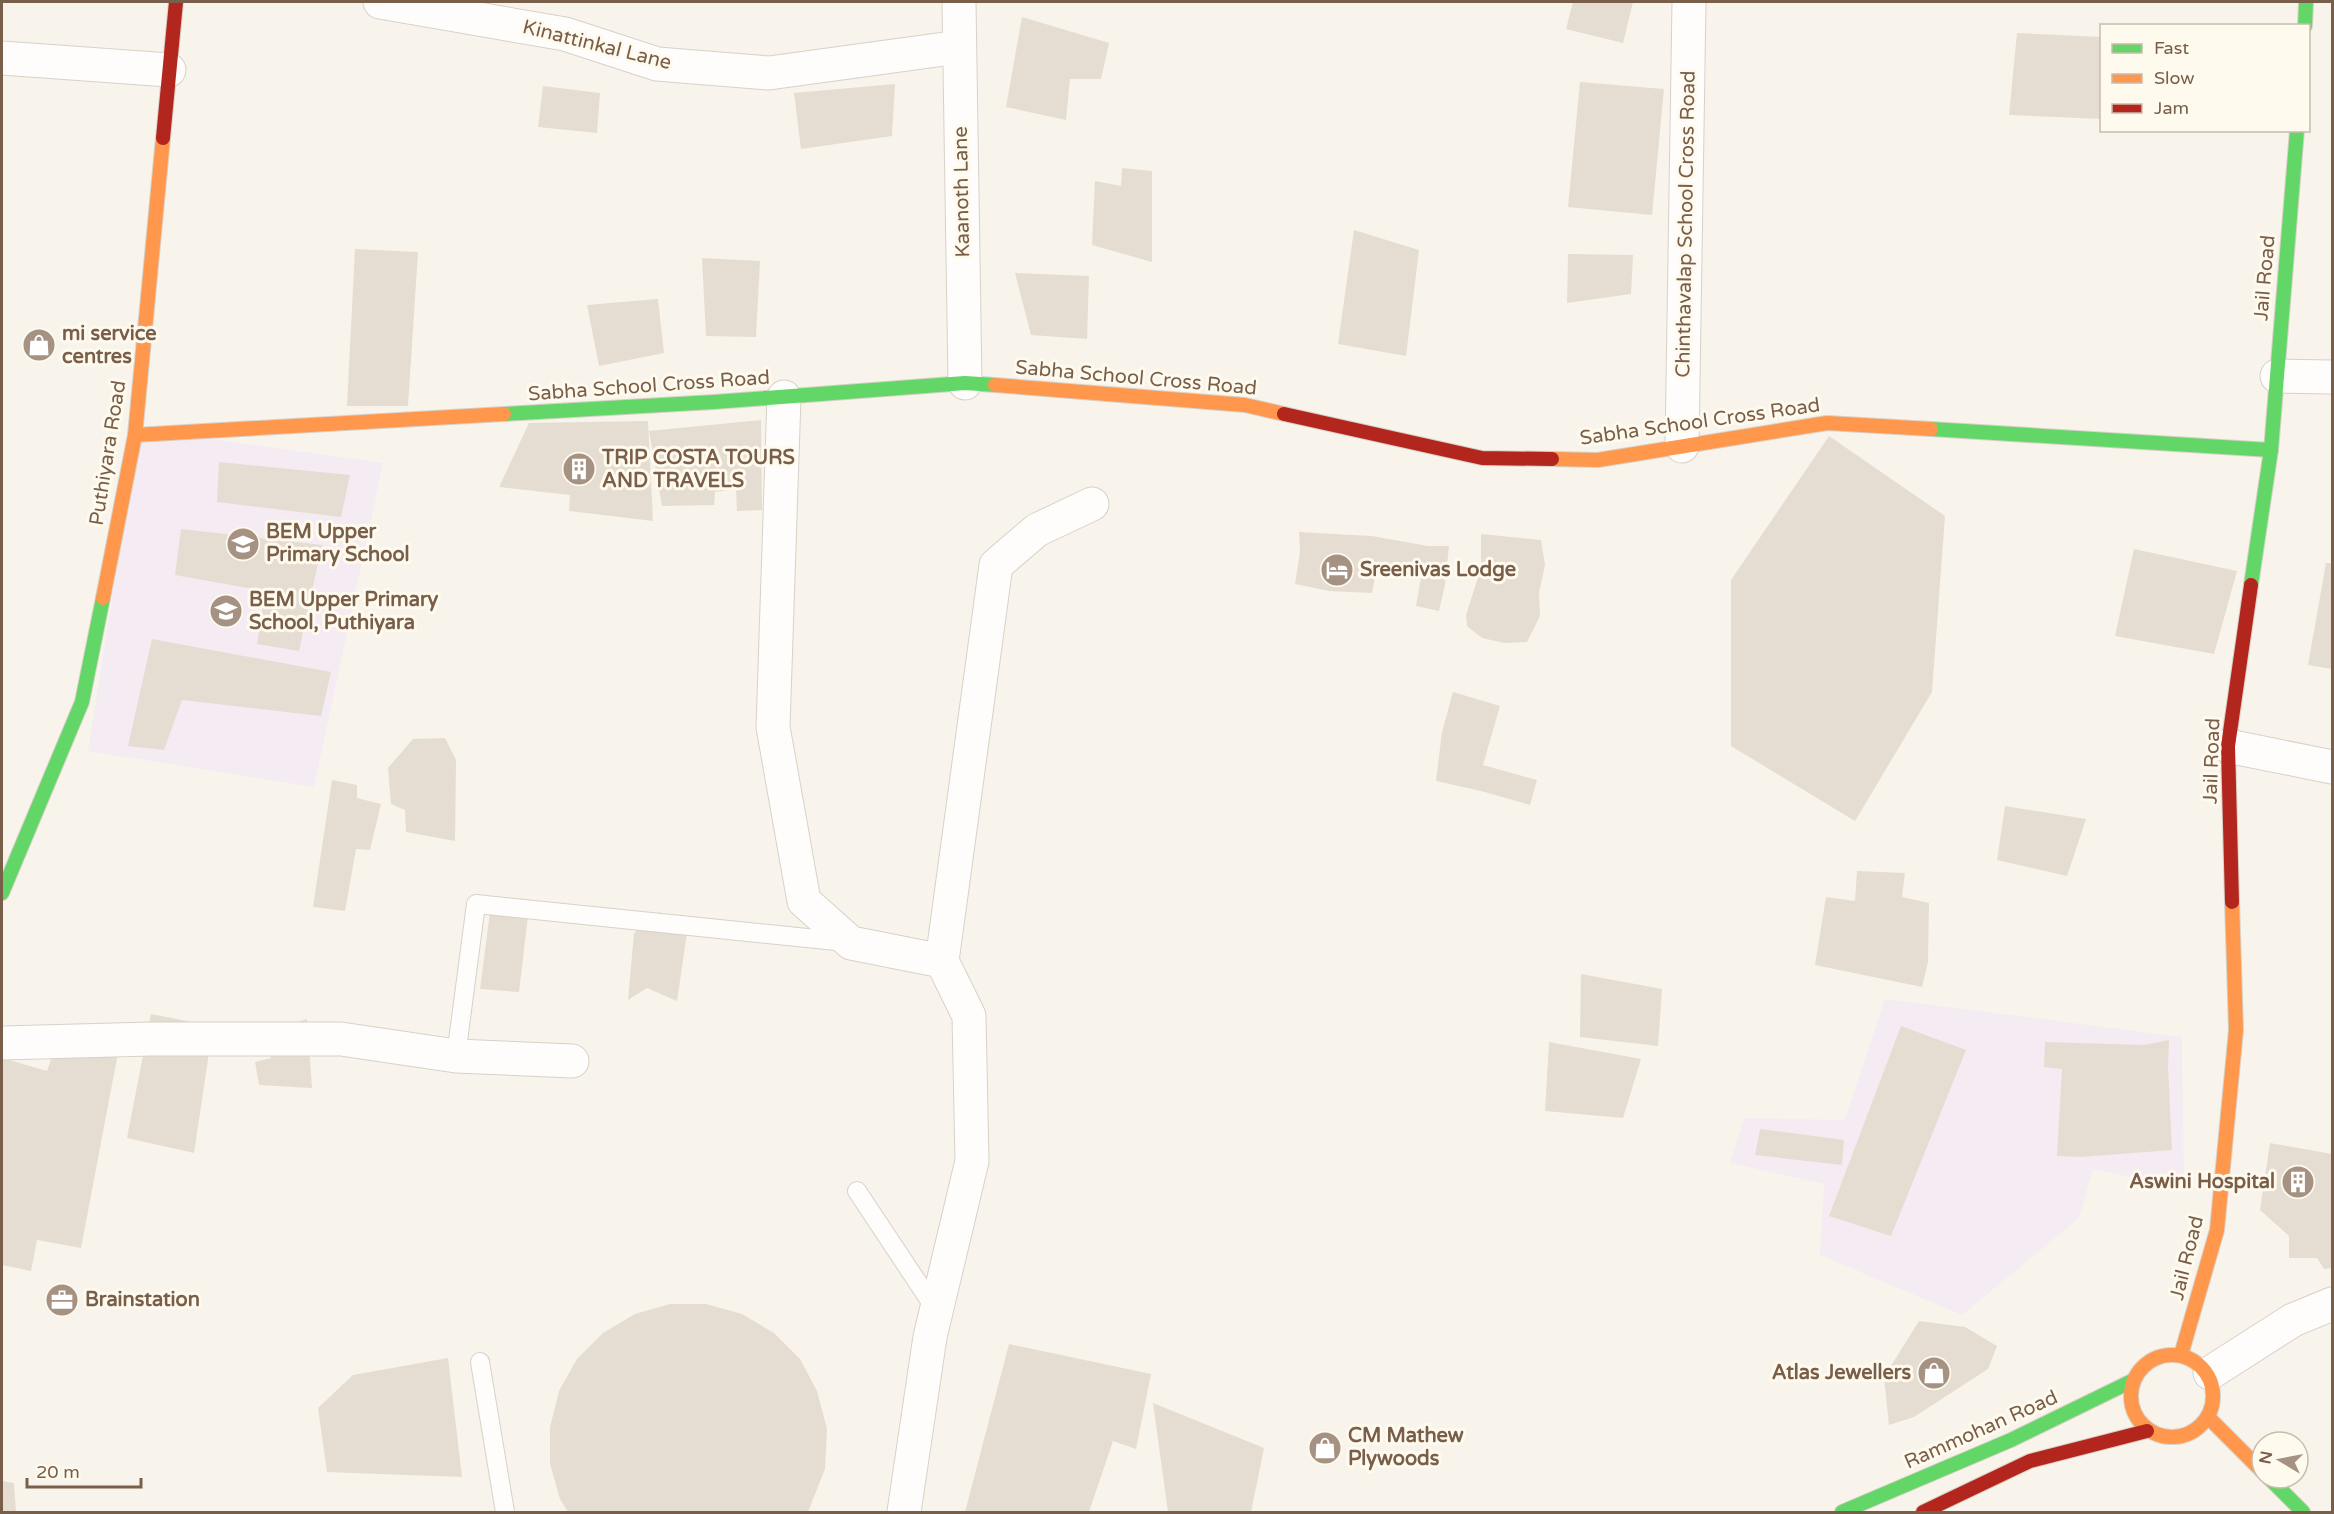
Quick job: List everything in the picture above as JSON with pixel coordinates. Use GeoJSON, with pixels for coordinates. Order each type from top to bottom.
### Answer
{"type":"FeatureCollection","features":[{"type":"Feature","properties":{"kind":"street","name":"Puthiyara Road"},"geometry":{"type":"LineString","coordinates":[[2,893],[82,702],[135,435],[176,2]]}},
{"type":"Feature","properties":{"kind":"street","name":"Kinattinkal Lane"},"geometry":{"type":"LineString","coordinates":[[380,2],[565,34],[657,64],[769,73],[959,47]]}},
{"type":"Feature","properties":{"kind":"street","name":"Kaanoth Lane"},"geometry":{"type":"LineString","coordinates":[[959,2],[965,383]]}},
{"type":"Feature","properties":{"kind":"street","name":"Chinthavalap School Cross Road"},"geometry":{"type":"LineString","coordinates":[[1682,446],[1689,2]]}},
{"type":"Feature","properties":{"kind":"street"},"geometry":{"type":"LineString","coordinates":[[2305,24],[2306,2]]}},
{"type":"Feature","properties":{"kind":"street"},"geometry":{"type":"LineString","coordinates":[[2,58],[169,70]]}},
{"type":"Feature","properties":{"kind":"street","name":"Jail Road"},"geometry":{"type":"LineString","coordinates":[[2181,1355],[2217,1230],[2236,1030],[2228,746],[2271,450],[2297,132]]}},
{"type":"Feature","properties":{"kind":"street"},"geometry":{"type":"LineString","coordinates":[[2277,376],[2332,377]]}},
{"type":"Feature","properties":{"kind":"street","name":"Sabha School Cross Road"},"geometry":{"type":"LineString","coordinates":[[135,435],[784,397],[965,383],[1245,405],[1482,458],[1598,460],[1827,423],[2271,450]]}},
{"type":"Feature","properties":{"kind":"street"},"geometry":{"type":"LineString","coordinates":[[784,397],[773,728],[804,901],[851,943],[942,961]]}},
{"type":"Feature","properties":{"kind":"street"},"geometry":{"type":"LineString","coordinates":[[904,1512],[930,1337],[972,1161],[969,1016],[942,961],[996,565],[1037,531],[1092,504]]}},
{"type":"Feature","properties":{"kind":"street"},"geometry":{"type":"LineString","coordinates":[[2228,746],[2332,767]]}},
{"type":"Feature","properties":{"kind":"street"},"geometry":{"type":"LineString","coordinates":[[2,1043],[341,1039],[456,1056],[572,1061]]}},
{"type":"Feature","properties":{"kind":"street"},"geometry":{"type":"LineString","coordinates":[[2210,1373],[2293,1320],[2332,1304]]}},
{"type":"Feature","properties":{"kind":"street"},"geometry":{"type":"LineString","coordinates":[[2162,1355],[2181,1355],[2196,1361],[2210,1373],[2215,1398],[2208,1417],[2189,1434],[2166,1438],[2147,1431],[2138,1421],[2132,1408],[2131,1394],[2134,1380],[2145,1365],[2162,1355]]}},
{"type":"Feature","properties":{"kind":"street","name":"Rammohan Road"},"geometry":{"type":"LineString","coordinates":[[1842,1512],[2011,1440],[2134,1380]]}},
{"type":"Feature","properties":{"kind":"street"},"geometry":{"type":"LineString","coordinates":[[2208,1417],[2250,1459]]}},
{"type":"Feature","properties":{"kind":"street"},"geometry":{"type":"LineString","coordinates":[[1923,1512],[2030,1461],[2147,1431]]}},
{"type":"Feature","properties":{"kind":"street"},"geometry":{"type":"LineString","coordinates":[[2281,1490],[2303,1512]]}},
{"type":"Feature","properties":{"kind":"lane"},"geometry":{"type":"LineString","coordinates":[[456,1056],[476,904],[851,943]]}},
{"type":"Feature","properties":{"kind":"lane"},"geometry":{"type":"LineString","coordinates":[[857,1191],[936,1310]]}},
{"type":"Feature","properties":{"kind":"lane"},"geometry":{"type":"LineString","coordinates":[[480,1362],[505,1512]]}},
{"type":"Feature","properties":{"kind":"shaded area","name":"BEM Upper Primary School"},"geometry":{"type":"Polygon","coordinates":[[[139,429],[383,463],[314,787],[88,751],[139,429]]]}},
{"type":"Feature","properties":{"kind":"shaded area"},"geometry":{"type":"Polygon","coordinates":[[[1885,999],[2182,1037],[2184,1188],[2093,1169],[2079,1218],[1962,1315],[1820,1255],[1824,1184],[1730,1163],[1744,1118],[1845,1120],[1885,999]]]}},
{"type":"Feature","properties":{"kind":"building"},"geometry":{"type":"Polygon","coordinates":[[[1573,2],[1633,2],[1623,43],[1566,29],[1573,2]]]}},
{"type":"Feature","properties":{"kind":"building"},"geometry":{"type":"Polygon","coordinates":[[[1022,17],[1109,43],[1101,79],[1070,79],[1066,120],[1006,107],[1022,17]]]}},
{"type":"Feature","properties":{"kind":"building"},"geometry":{"type":"Polygon","coordinates":[[[2017,33],[2100,37],[2100,119],[2009,115],[2017,33]]]}},
{"type":"Feature","properties":{"kind":"building"},"geometry":{"type":"Polygon","coordinates":[[[1580,82],[1664,89],[1652,215],[1568,207],[1580,82]]]}},
{"type":"Feature","properties":{"kind":"building"},"geometry":{"type":"Polygon","coordinates":[[[895,84],[892,136],[801,149],[794,93],[895,84]]]}},
{"type":"Feature","properties":{"kind":"building"},"geometry":{"type":"Polygon","coordinates":[[[543,86],[600,93],[597,133],[538,127],[543,86]]]}},
{"type":"Feature","properties":{"kind":"building"},"geometry":{"type":"Polygon","coordinates":[[[1122,168],[1152,171],[1152,262],[1092,245],[1095,181],[1121,186],[1122,168]]]}},
{"type":"Feature","properties":{"kind":"building"},"geometry":{"type":"Polygon","coordinates":[[[1354,230],[1419,250],[1406,356],[1338,344],[1354,230]]]}},
{"type":"Feature","properties":{"kind":"building"},"geometry":{"type":"Polygon","coordinates":[[[355,249],[418,252],[408,406],[347,406],[355,249]]]}},
{"type":"Feature","properties":{"kind":"building"},"geometry":{"type":"Polygon","coordinates":[[[1568,254],[1633,255],[1631,294],[1567,303],[1568,254]]]}},
{"type":"Feature","properties":{"kind":"building"},"geometry":{"type":"Polygon","coordinates":[[[702,258],[760,261],[756,337],[706,336],[702,258]]]}},
{"type":"Feature","properties":{"kind":"building"},"geometry":{"type":"Polygon","coordinates":[[[1015,273],[1089,276],[1087,339],[1031,335],[1015,273]]]}},
{"type":"Feature","properties":{"kind":"building"},"geometry":{"type":"Polygon","coordinates":[[[658,299],[664,353],[599,366],[587,305],[658,299]]]}},
{"type":"Feature","properties":{"kind":"building"},"geometry":{"type":"Polygon","coordinates":[[[761,420],[762,510],[737,511],[736,489],[715,492],[714,505],[662,506],[649,431],[761,420]]]}},
{"type":"Feature","properties":{"kind":"building","name":"TRIP COSTA TOURS AND TRAVELS"},"geometry":{"type":"Polygon","coordinates":[[[648,421],[653,521],[569,511],[570,495],[499,487],[529,423],[648,421]]]}},
{"type":"Feature","properties":{"kind":"building"},"geometry":{"type":"Polygon","coordinates":[[[1829,436],[1945,516],[1932,692],[1855,821],[1731,746],[1731,580],[1829,436]]]}},
{"type":"Feature","properties":{"kind":"building"},"geometry":{"type":"Polygon","coordinates":[[[219,462],[350,475],[341,517],[217,502],[219,462]]]}},
{"type":"Feature","properties":{"kind":"building"},"geometry":{"type":"Polygon","coordinates":[[[181,529],[322,545],[299,651],[257,644],[265,591],[175,575],[181,529]]]}},
{"type":"Feature","properties":{"kind":"building","name":"Sreenivas Lodge"},"geometry":{"type":"Polygon","coordinates":[[[1299,532],[1372,536],[1428,546],[1449,546],[1445,585],[1439,611],[1416,606],[1422,572],[1400,572],[1377,568],[1372,593],[1329,591],[1295,584],[1300,552],[1299,532]]]}},
{"type":"Feature","properties":{"kind":"building"},"geometry":{"type":"Polygon","coordinates":[[[1481,534],[1541,540],[1545,565],[1539,593],[1540,616],[1527,642],[1504,643],[1482,638],[1467,626],[1466,615],[1481,568],[1481,534]]]}},
{"type":"Feature","properties":{"kind":"building"},"geometry":{"type":"Polygon","coordinates":[[[2134,549],[2237,571],[2214,654],[2115,636],[2134,549]]]}},
{"type":"Feature","properties":{"kind":"building"},"geometry":{"type":"Polygon","coordinates":[[[2326,563],[2332,563],[2332,669],[2308,665],[2326,563]]]}},
{"type":"Feature","properties":{"kind":"building"},"geometry":{"type":"Polygon","coordinates":[[[152,639],[331,672],[321,716],[182,700],[164,750],[128,746],[152,639]]]}},
{"type":"Feature","properties":{"kind":"building"},"geometry":{"type":"Polygon","coordinates":[[[1453,692],[1500,706],[1483,765],[1537,780],[1530,805],[1436,781],[1442,732],[1453,692]]]}},
{"type":"Feature","properties":{"kind":"building"},"geometry":{"type":"Polygon","coordinates":[[[445,738],[456,760],[455,841],[406,832],[405,810],[391,804],[388,768],[413,739],[445,738]]]}},
{"type":"Feature","properties":{"kind":"building"},"geometry":{"type":"Polygon","coordinates":[[[332,780],[357,785],[357,798],[381,804],[370,850],[356,849],[345,911],[313,907],[332,780]]]}},
{"type":"Feature","properties":{"kind":"building"},"geometry":{"type":"Polygon","coordinates":[[[2005,806],[2086,819],[2067,876],[1997,860],[2005,806]]]}},
{"type":"Feature","properties":{"kind":"building"},"geometry":{"type":"Polygon","coordinates":[[[1857,871],[1905,873],[1902,897],[1929,903],[1928,962],[1922,987],[1815,965],[1826,897],[1855,901],[1857,871]]]}},
{"type":"Feature","properties":{"kind":"building"},"geometry":{"type":"Polygon","coordinates":[[[491,904],[529,908],[519,992],[480,989],[491,904]]]}},
{"type":"Feature","properties":{"kind":"building"},"geometry":{"type":"Polygon","coordinates":[[[659,912],[688,926],[677,1001],[647,988],[628,1000],[634,933],[659,912]]]}},
{"type":"Feature","properties":{"kind":"building"},"geometry":{"type":"Polygon","coordinates":[[[1581,974],[1662,989],[1658,1046],[1580,1037],[1581,974]]]}},
{"type":"Feature","properties":{"kind":"building"},"geometry":{"type":"Polygon","coordinates":[[[151,1014],[213,1026],[194,1153],[127,1138],[151,1014]]]}},
{"type":"Feature","properties":{"kind":"building"},"geometry":{"type":"Polygon","coordinates":[[[307,1019],[312,1088],[259,1085],[255,1062],[271,1058],[269,1031],[307,1019]]]}},
{"type":"Feature","properties":{"kind":"building"},"geometry":{"type":"Polygon","coordinates":[[[1901,1026],[1966,1050],[1891,1236],[1829,1216],[1901,1026]]]}},
{"type":"Feature","properties":{"kind":"building"},"geometry":{"type":"Polygon","coordinates":[[[58,1040],[118,1053],[81,1248],[37,1240],[31,1271],[2,1265],[2,1058],[47,1071],[58,1040]]]}},
{"type":"Feature","properties":{"kind":"building"},"geometry":{"type":"Polygon","coordinates":[[[2169,1040],[2172,1150],[2081,1157],[2057,1156],[2062,1069],[2044,1067],[2045,1042],[2144,1045],[2169,1040]]]}},
{"type":"Feature","properties":{"kind":"building"},"geometry":{"type":"Polygon","coordinates":[[[1549,1042],[1641,1059],[1623,1118],[1545,1111],[1549,1042]]]}},
{"type":"Feature","properties":{"kind":"building"},"geometry":{"type":"Polygon","coordinates":[[[1760,1129],[1844,1140],[1842,1165],[1755,1155],[1760,1129]]]}},
{"type":"Feature","properties":{"kind":"building","name":"Aswini Hospital"},"geometry":{"type":"Polygon","coordinates":[[[2270,1143],[2332,1154],[2332,1268],[2324,1269],[2317,1258],[2289,1258],[2289,1236],[2260,1210],[2270,1143]]]}},
{"type":"Feature","properties":{"kind":"building"},"geometry":{"type":"Polygon","coordinates":[[[670,1304],[706,1304],[742,1314],[774,1333],[800,1359],[817,1391],[827,1429],[825,1469],[808,1512],[568,1512],[560,1499],[550,1464],[550,1427],[559,1391],[577,1359],[603,1333],[635,1314],[670,1304]]]}},
{"type":"Feature","properties":{"kind":"building","name":"Atlas Jewellers"},"geometry":{"type":"Polygon","coordinates":[[[1919,1321],[1965,1327],[1997,1346],[1988,1369],[1914,1417],[1889,1425],[1884,1377],[1919,1321]]]}},
{"type":"Feature","properties":{"kind":"building"},"geometry":{"type":"Polygon","coordinates":[[[1009,1344],[1151,1374],[1136,1449],[1113,1441],[1089,1512],[965,1512],[1009,1344]]]}},
{"type":"Feature","properties":{"kind":"building"},"geometry":{"type":"Polygon","coordinates":[[[448,1358],[462,1477],[327,1472],[318,1408],[353,1375],[448,1358]]]}},
{"type":"Feature","properties":{"kind":"building"},"geometry":{"type":"Polygon","coordinates":[[[1153,1403],[1264,1448],[1251,1512],[1168,1512],[1153,1403]]]}},
{"type":"Feature","properties":{"kind":"building"},"geometry":{"type":"Polygon","coordinates":[[[2,1481],[14,1483],[16,1512],[2,1512],[2,1481]]]}},
{"type":"Feature","properties":{"kind":"traffic: fast"},"geometry":{"type":"LineString","coordinates":[[2305,24],[2306,2]]}},
{"type":"Feature","properties":{"kind":"traffic: fast"},"geometry":{"type":"LineString","coordinates":[[2251,585],[2271,450],[2297,132]]}},
{"type":"Feature","properties":{"kind":"traffic: fast"},"geometry":{"type":"LineString","coordinates":[[504,414],[714,402],[965,383],[995,385]]}},
{"type":"Feature","properties":{"kind":"traffic: fast"},"geometry":{"type":"LineString","coordinates":[[1931,429],[2271,450]]}},
{"type":"Feature","properties":{"kind":"traffic: fast"},"geometry":{"type":"LineString","coordinates":[[2,893],[82,702],[103,598]]}},
{"type":"Feature","properties":{"kind":"traffic: fast"},"geometry":{"type":"LineString","coordinates":[[1842,1512],[2011,1440],[2134,1380]]}},
{"type":"Feature","properties":{"kind":"traffic: fast"},"geometry":{"type":"LineString","coordinates":[[2281,1490],[2303,1512]]}},
{"type":"Feature","properties":{"kind":"traffic: slow"},"geometry":{"type":"LineString","coordinates":[[103,598],[135,435],[163,138]]}},
{"type":"Feature","properties":{"kind":"traffic: slow"},"geometry":{"type":"LineString","coordinates":[[995,385],[1245,405],[1284,414]]}},
{"type":"Feature","properties":{"kind":"traffic: slow"},"geometry":{"type":"LineString","coordinates":[[135,435],[504,414]]}},
{"type":"Feature","properties":{"kind":"traffic: slow"},"geometry":{"type":"LineString","coordinates":[[1552,459],[1598,460],[1827,423],[1931,429]]}},
{"type":"Feature","properties":{"kind":"traffic: slow"},"geometry":{"type":"LineString","coordinates":[[2181,1355],[2217,1230],[2236,1030],[2232,902]]}},
{"type":"Feature","properties":{"kind":"traffic: slow"},"geometry":{"type":"LineString","coordinates":[[2164,1355],[2180,1355],[2195,1362],[2206,1373],[2213,1388],[2213,1396],[2210,1412],[2201,1425],[2180,1437],[2164,1437],[2149,1430],[2138,1419],[2131,1404],[2131,1388],[2138,1373],[2149,1362],[2164,1355]]}},
{"type":"Feature","properties":{"kind":"traffic: slow"},"geometry":{"type":"LineString","coordinates":[[2208,1417],[2250,1459]]}},
{"type":"Feature","properties":{"kind":"traffic: jam"},"geometry":{"type":"LineString","coordinates":[[163,138],[176,2]]}},
{"type":"Feature","properties":{"kind":"traffic: jam"},"geometry":{"type":"LineString","coordinates":[[1284,414],[1482,458],[1552,459]]}},
{"type":"Feature","properties":{"kind":"traffic: jam"},"geometry":{"type":"LineString","coordinates":[[2232,902],[2228,746],[2251,585]]}},
{"type":"Feature","properties":{"kind":"traffic: jam"},"geometry":{"type":"LineString","coordinates":[[1923,1512],[2030,1461],[2147,1431]]}},
{"type":"Feature","properties":{"kind":"place","name":"mi service centres"},"geometry":{"type":"Point","coordinates":[39,345]}},
{"type":"Feature","properties":{"kind":"place","name":"TRIP COSTA TOURS AND TRAVELS"},"geometry":{"type":"Point","coordinates":[579,469]}},
{"type":"Feature","properties":{"kind":"place","name":"BEM Upper Primary School"},"geometry":{"type":"Point","coordinates":[243,544]}},
{"type":"Feature","properties":{"kind":"place","name":"Sreenivas Lodge"},"geometry":{"type":"Point","coordinates":[1337,570]}},
{"type":"Feature","properties":{"kind":"place","name":"BEM Upper Primary School, Puthiyara"},"geometry":{"type":"Point","coordinates":[226,611]}},
{"type":"Feature","properties":{"kind":"place","name":"Aswini Hospital"},"geometry":{"type":"Point","coordinates":[2298,1182]}},
{"type":"Feature","properties":{"kind":"place","name":"Brainstation"},"geometry":{"type":"Point","coordinates":[62,1300]}},
{"type":"Feature","properties":{"kind":"place","name":"Atlas Jewellers"},"geometry":{"type":"Point","coordinates":[1934,1373]}},
{"type":"Feature","properties":{"kind":"place","name":"CM Mathew Plywoods"},"geometry":{"type":"Point","coordinates":[1325,1448]}}]}
